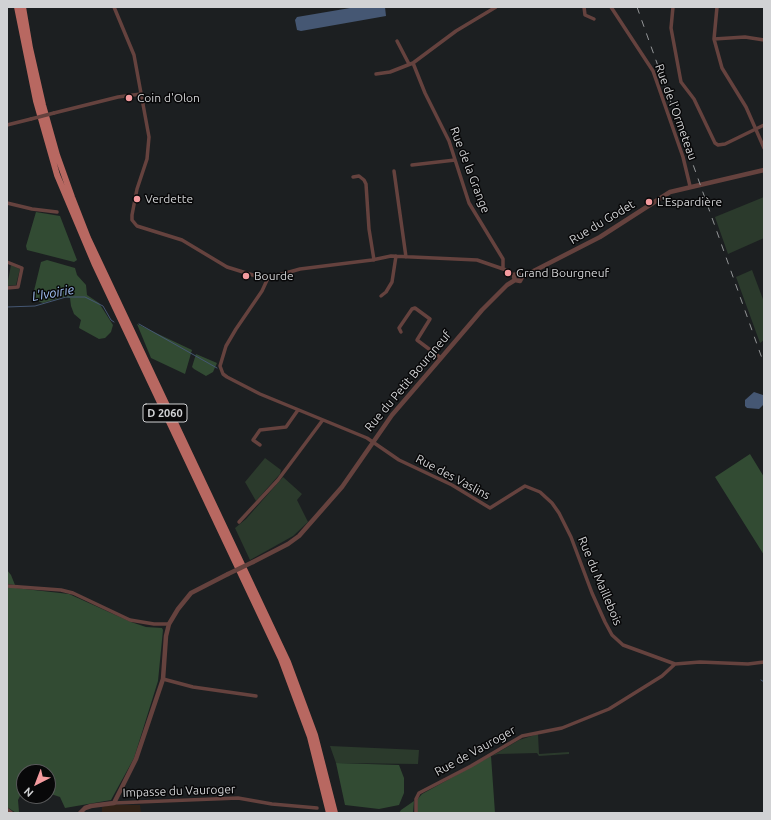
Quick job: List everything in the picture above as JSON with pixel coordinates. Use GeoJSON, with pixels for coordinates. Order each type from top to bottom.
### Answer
{"type":"FeatureCollection","features":[{"type":"Feature","properties":{"kind":"highway","name":"D 2060"},"geometry":{"type":"LineString","coordinates":[[17,7],[36,101],[58,175],[95,265],[280,659],[310,736],[329,813]]}},
{"type":"Feature","properties":{"kind":"highway","name":"D 2060"},"geometry":{"type":"LineString","coordinates":[[23,7],[30,48],[43,105],[57,155],[72,197],[88,238],[288,662],[313,729],[322,758],[335,813]]}},
{"type":"Feature","properties":{"kind":"street"},"geometry":{"type":"LineString","coordinates":[[114,7],[134,56],[150,145],[137,189],[132,215],[135,224],[182,240],[227,267],[247,275],[268,278],[300,269],[396,256],[467,259],[502,268],[515,278]]}},
{"type":"Feature","properties":{"kind":"street"},"geometry":{"type":"LineString","coordinates":[[376,74],[390,72],[411,63],[456,31],[496,7]]}},
{"type":"Feature","properties":{"kind":"street"},"geometry":{"type":"LineString","coordinates":[[584,7],[585,15],[594,19]]}},
{"type":"Feature","properties":{"kind":"street","name":"Rue de l'Ormeteau"},"geometry":{"type":"LineString","coordinates":[[611,7],[653,71],[683,157],[690,186]]}},
{"type":"Feature","properties":{"kind":"street"},"geometry":{"type":"LineString","coordinates":[[673,7],[671,28],[681,82],[694,99],[715,143],[718,145],[726,144],[764,125]]}},
{"type":"Feature","properties":{"kind":"street"},"geometry":{"type":"LineString","coordinates":[[716,7],[714,39],[722,68],[746,107],[764,148]]}},
{"type":"Feature","properties":{"kind":"street"},"geometry":{"type":"LineString","coordinates":[[714,39],[745,37],[764,40]]}},
{"type":"Feature","properties":{"kind":"street","name":"Rue de la Grange"},"geometry":{"type":"LineString","coordinates":[[397,41],[411,63],[447,136],[469,203],[503,259],[502,268]]}},
{"type":"Feature","properties":{"kind":"street"},"geometry":{"type":"LineString","coordinates":[[7,125],[118,97],[141,94]]}},
{"type":"Feature","properties":{"kind":"street"},"geometry":{"type":"LineString","coordinates":[[412,165],[456,160]]}},
{"type":"Feature","properties":{"kind":"street","name":"Rue du Godet"},"geometry":{"type":"LineString","coordinates":[[522,277],[600,237],[662,196],[690,186],[764,170]]}},
{"type":"Feature","properties":{"kind":"street"},"geometry":{"type":"LineString","coordinates":[[394,171],[406,257]]}},
{"type":"Feature","properties":{"kind":"street"},"geometry":{"type":"LineString","coordinates":[[353,177],[358,176],[364,180],[366,184],[369,229],[374,260]]}},
{"type":"Feature","properties":{"kind":"street"},"geometry":{"type":"LineString","coordinates":[[7,203],[32,209],[58,212]]}},
{"type":"Feature","properties":{"kind":"street"},"geometry":{"type":"LineString","coordinates":[[381,296],[386,292],[392,282],[396,256]]}},
{"type":"Feature","properties":{"kind":"street"},"geometry":{"type":"LineString","coordinates":[[7,262],[22,268],[18,287],[7,288]]}},
{"type":"Feature","properties":{"kind":"street","name":"Rue du Petit Bourgneuf"},"geometry":{"type":"LineString","coordinates":[[268,278],[262,291],[231,336],[220,366],[223,374],[236,382],[322,421],[373,441],[392,415],[482,310],[515,278],[520,281],[522,277]]}},
{"type":"Feature","properties":{"kind":"street"},"geometry":{"type":"LineString","coordinates":[[401,332],[399,328],[412,309],[415,308],[430,319],[417,340],[441,358]]}},
{"type":"Feature","properties":{"kind":"street"},"geometry":{"type":"LineString","coordinates":[[260,445],[252,440],[260,430],[286,427],[298,410]]}},
{"type":"Feature","properties":{"kind":"street"},"geometry":{"type":"LineString","coordinates":[[239,522],[278,480],[322,421]]}},
{"type":"Feature","properties":{"kind":"street"},"geometry":{"type":"LineString","coordinates":[[81,812],[91,806],[114,803],[136,759],[162,679],[166,636],[169,624],[182,603],[191,593],[288,544],[299,536],[342,487],[373,441]]}},
{"type":"Feature","properties":{"kind":"street","name":"Rue des Vaslins"},"geometry":{"type":"LineString","coordinates":[[373,441],[400,460],[452,485],[490,508],[525,486]]}},
{"type":"Feature","properties":{"kind":"street","name":"Rue du Maillebois"},"geometry":{"type":"LineString","coordinates":[[525,486],[540,492],[552,503],[559,513],[571,537],[592,593],[605,622],[616,640],[629,649],[675,664]]}},
{"type":"Feature","properties":{"kind":"street"},"geometry":{"type":"LineString","coordinates":[[7,586],[67,591],[130,620],[154,624],[169,624]]}},
{"type":"Feature","properties":{"kind":"street"},"geometry":{"type":"LineString","coordinates":[[675,664],[700,662],[748,664],[764,662]]}},
{"type":"Feature","properties":{"kind":"street","name":"Rue de Vauroger"},"geometry":{"type":"LineString","coordinates":[[416,813],[416,799],[419,793],[471,766],[522,736],[562,728],[609,709],[662,676],[675,664]]}},
{"type":"Feature","properties":{"kind":"street"},"geometry":{"type":"LineString","coordinates":[[162,679],[194,687],[256,696]]}},
{"type":"Feature","properties":{"kind":"street","name":"Impasse du Vauroger"},"geometry":{"type":"LineString","coordinates":[[114,803],[238,798],[272,804],[317,808]]}},
{"type":"Feature","properties":{"kind":"street"},"geometry":{"type":"LineString","coordinates":[[7,810],[11,813]]}},
{"type":"Feature","properties":{"kind":"shaded area"},"geometry":{"type":"Polygon","coordinates":[[[111,805],[140,805],[141,813],[102,813],[102,807],[111,805]]]}},
{"type":"Feature","properties":{"kind":"green space"},"geometry":{"type":"Polygon","coordinates":[[[764,197],[764,238],[728,254],[715,217],[764,197]]]}},
{"type":"Feature","properties":{"kind":"green space"},"geometry":{"type":"Polygon","coordinates":[[[36,212],[60,216],[77,260],[74,262],[27,250],[26,246],[36,212]]]}},
{"type":"Feature","properties":{"kind":"green space"},"geometry":{"type":"Polygon","coordinates":[[[47,260],[75,268],[77,275],[86,285],[87,295],[99,303],[113,325],[111,332],[105,338],[99,339],[79,328],[81,320],[74,314],[70,298],[62,297],[43,303],[32,299],[41,262],[47,260]]]}},
{"type":"Feature","properties":{"kind":"green space"},"geometry":{"type":"Polygon","coordinates":[[[11,265],[20,269],[16,285],[7,286],[11,265]]]}},
{"type":"Feature","properties":{"kind":"green space"},"geometry":{"type":"Polygon","coordinates":[[[752,270],[764,302],[764,340],[760,343],[736,277],[752,270]]]}},
{"type":"Feature","properties":{"kind":"green space"},"geometry":{"type":"Polygon","coordinates":[[[137,324],[192,350],[185,374],[151,358],[137,324]]]}},
{"type":"Feature","properties":{"kind":"green space"},"geometry":{"type":"Polygon","coordinates":[[[196,354],[217,363],[213,372],[206,376],[192,367],[196,354]]]}},
{"type":"Feature","properties":{"kind":"green space"},"geometry":{"type":"Polygon","coordinates":[[[750,454],[764,477],[764,555],[715,477],[750,454]]]}},
{"type":"Feature","properties":{"kind":"green space"},"geometry":{"type":"Polygon","coordinates":[[[265,458],[281,470],[280,474],[256,501],[245,482],[265,458]]]}},
{"type":"Feature","properties":{"kind":"green space"},"geometry":{"type":"Polygon","coordinates":[[[283,477],[302,494],[297,500],[308,522],[293,536],[250,560],[235,528],[246,519],[283,477]]]}},
{"type":"Feature","properties":{"kind":"green space"},"geometry":{"type":"Polygon","coordinates":[[[7,570],[11,575],[15,585],[7,584],[7,570]]]}},
{"type":"Feature","properties":{"kind":"green space"},"geometry":{"type":"Polygon","coordinates":[[[7,587],[69,594],[131,622],[146,627],[162,628],[158,681],[134,758],[111,800],[65,808],[60,797],[56,796],[56,764],[16,764],[16,804],[18,804],[19,812],[16,813],[7,807],[7,587]]]}},
{"type":"Feature","properties":{"kind":"green space"},"geometry":{"type":"Polygon","coordinates":[[[538,734],[539,754],[569,752],[569,754],[539,756],[537,753],[498,754],[492,756],[519,740],[538,734]]]}},
{"type":"Feature","properties":{"kind":"green space"},"geometry":{"type":"Polygon","coordinates":[[[330,746],[419,750],[418,764],[336,763],[330,746]]]}},
{"type":"Feature","properties":{"kind":"green space"},"geometry":{"type":"Polygon","coordinates":[[[491,756],[495,813],[416,813],[415,802],[422,794],[491,756]]]}},
{"type":"Feature","properties":{"kind":"green space"},"geometry":{"type":"Polygon","coordinates":[[[336,763],[399,765],[404,778],[404,793],[399,805],[379,809],[345,805],[336,763]]]}},
{"type":"Feature","properties":{"kind":"green space"},"geometry":{"type":"Polygon","coordinates":[[[414,801],[413,813],[399,813],[401,810],[414,801]]]}},
{"type":"Feature","properties":{"kind":"water"},"geometry":{"type":"Polygon","coordinates":[[[356,7],[385,7],[386,16],[301,31],[297,30],[295,20],[297,17],[356,7]]]}},
{"type":"Feature","properties":{"kind":"water"},"geometry":{"type":"Polygon","coordinates":[[[754,392],[763,395],[764,404],[759,409],[747,408],[745,406],[745,400],[754,392]]]}},
{"type":"Feature","properties":{"kind":"waterway","name":"L'Ivoirie"},"geometry":{"type":"LineString","coordinates":[[7,307],[35,306],[66,297],[85,297],[103,306],[111,320],[114,322]]}},
{"type":"Feature","properties":{"kind":"waterway","name":"L'Ivoirie"},"geometry":{"type":"LineString","coordinates":[[139,324],[217,368]]}},
{"type":"Feature","properties":{"kind":"railway"},"geometry":{"type":"LineString","coordinates":[[637,7],[764,364]]}},
{"type":"Feature","properties":{"kind":"place","name":"Coin d'Olon"},"geometry":{"type":"Point","coordinates":[129,98]}},
{"type":"Feature","properties":{"kind":"place","name":"Verdette"},"geometry":{"type":"Point","coordinates":[137,199]}},
{"type":"Feature","properties":{"kind":"place","name":"L'Espardière"},"geometry":{"type":"Point","coordinates":[649,202]}},
{"type":"Feature","properties":{"kind":"place","name":"Grand Bourgneuf"},"geometry":{"type":"Point","coordinates":[508,273]}},
{"type":"Feature","properties":{"kind":"place","name":"Bourde"},"geometry":{"type":"Point","coordinates":[246,276]}}]}
